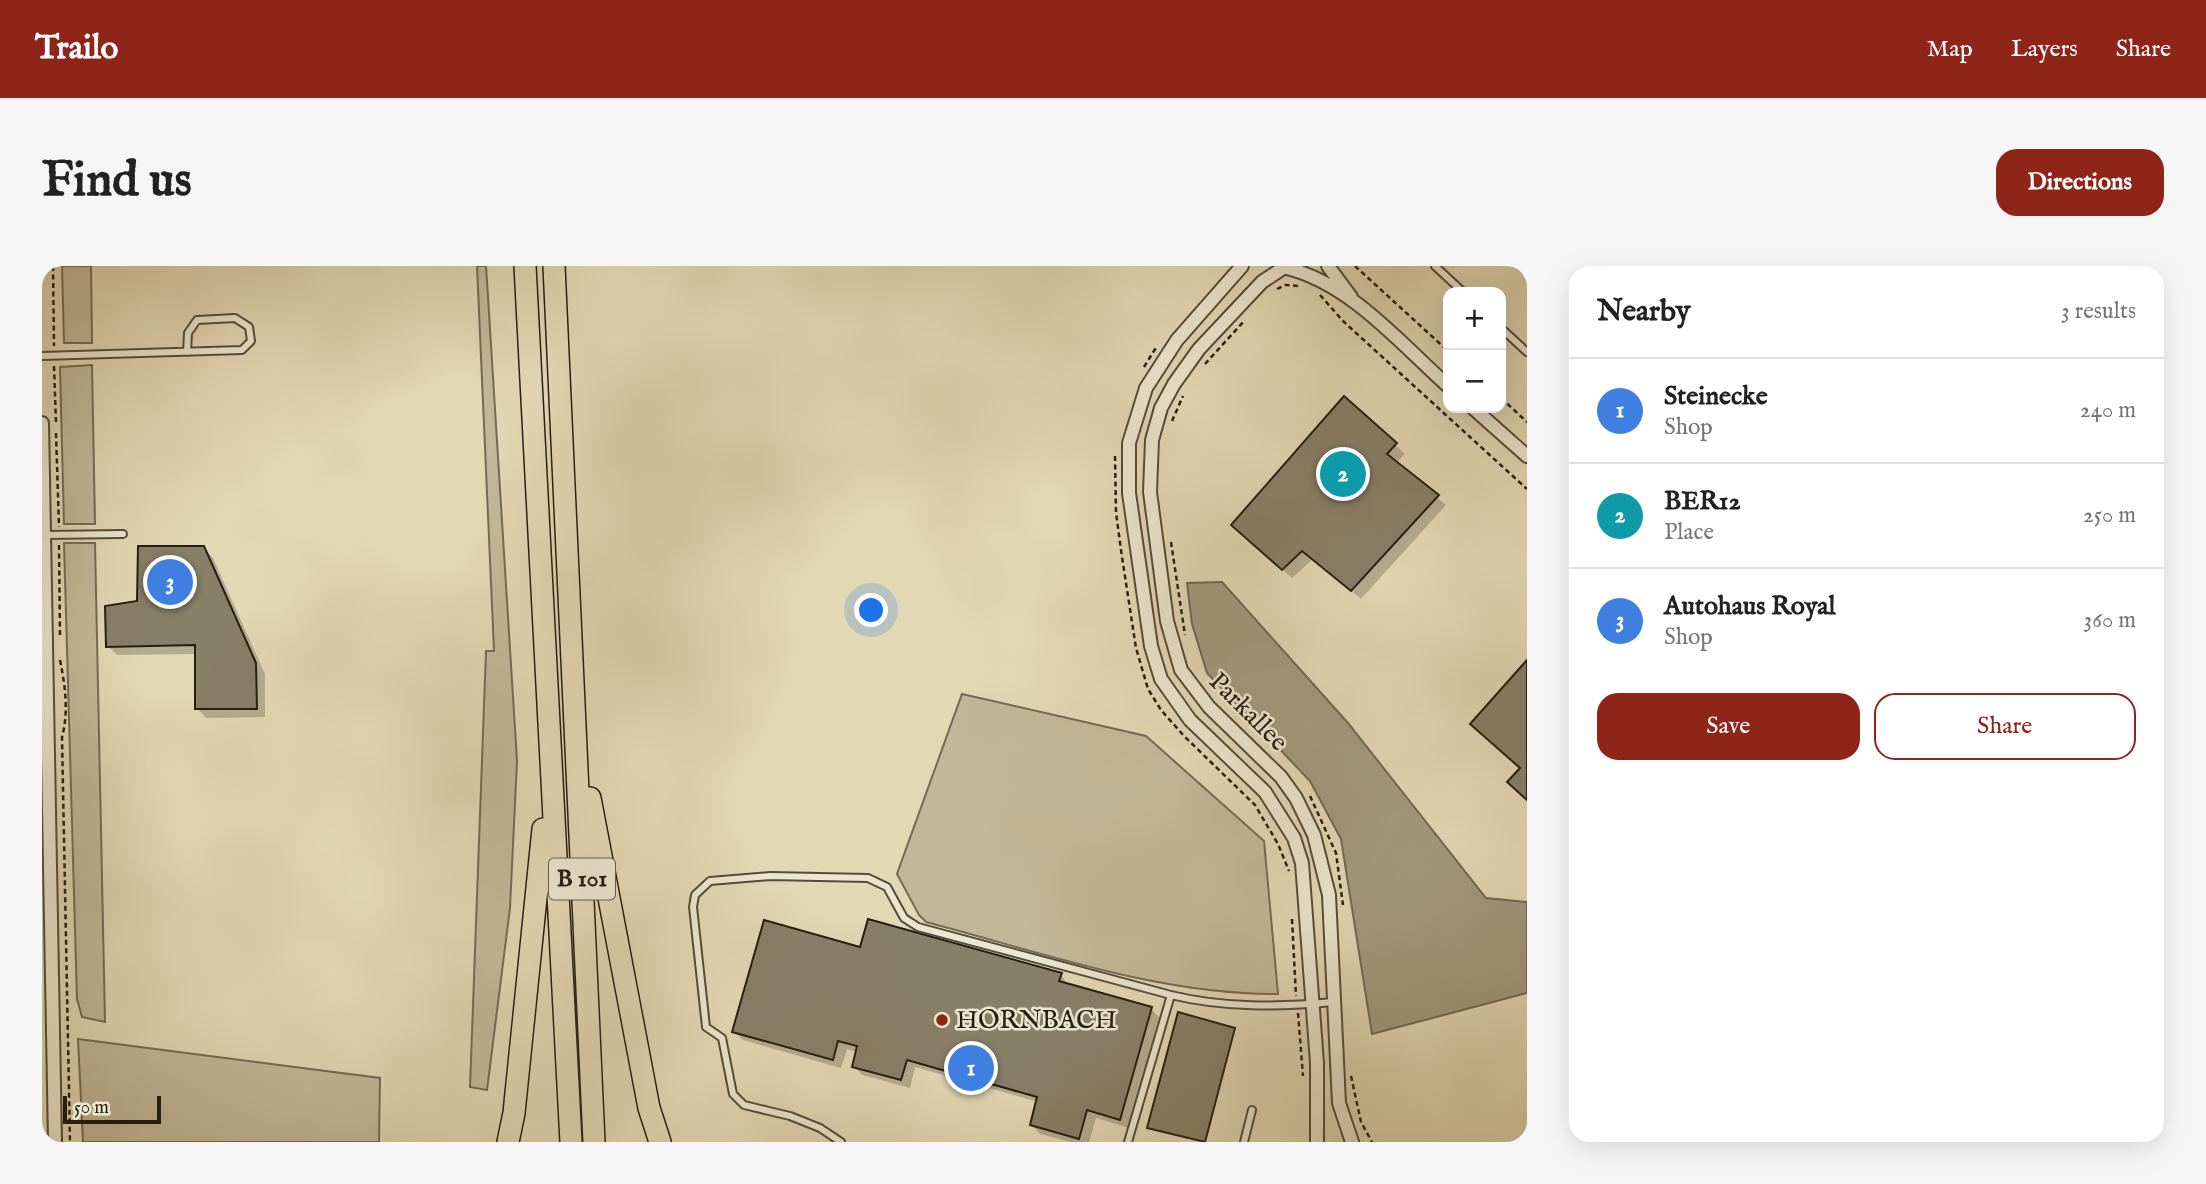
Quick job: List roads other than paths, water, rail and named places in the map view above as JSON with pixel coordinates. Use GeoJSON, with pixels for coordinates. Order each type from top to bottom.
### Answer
{"type":"FeatureCollection","features":[{"type":"Feature","properties":{"kind":"highway","name":"B 101"},"geometry":{"type":"LineString","coordinates":[[525,266],[571,1142]]}},
{"type":"Feature","properties":{"kind":"highway","name":"B 101"},"geometry":{"type":"LineString","coordinates":[[554,266],[594,1142]]}},
{"type":"Feature","properties":{"kind":"highway"},"geometry":{"type":"LineString","coordinates":[[572,616],[593,816],[649,1108],[660,1142]]}},
{"type":"Feature","properties":{"kind":"highway"},"geometry":{"type":"LineString","coordinates":[[508,1142],[541,870],[547,666]]}},
{"type":"Feature","properties":{"kind":"street","name":"Parkallee"},"geometry":{"type":"LineString","coordinates":[[1242,266],[1154,372],[1133,425],[1127,478],[1150,646],[1161,679],[1190,720],[1265,792],[1294,838],[1305,881],[1319,1104],[1317,1142]]}},
{"type":"Feature","properties":{"kind":"street"},"geometry":{"type":"LineString","coordinates":[[1328,266],[1356,302],[1443,381]]}},
{"type":"Feature","properties":{"kind":"street","name":"Parkallee"},"geometry":{"type":"LineString","coordinates":[[1285,267],[1270,275],[1244,301],[1199,349],[1174,384],[1154,432],[1149,458],[1150,492],[1167,621],[1181,670],[1209,707],[1281,777],[1296,798],[1314,835],[1329,895],[1339,1103],[1352,1142]]}},
{"type":"Feature","properties":{"kind":"street"},"geometry":{"type":"LineString","coordinates":[[1285,267],[1356,302]]}},
{"type":"Feature","properties":{"kind":"street"},"geometry":{"type":"LineString","coordinates":[[1479,413],[1527,456]]}},
{"type":"Feature","properties":{"kind":"street"},"geometry":{"type":"LineString","coordinates":[[42,424],[45,767],[55,1142]]}},
{"type":"Feature","properties":{"kind":"lane"},"geometry":{"type":"LineString","coordinates":[[1435,266],[1458,287]]}},
{"type":"Feature","properties":{"kind":"lane"},"geometry":{"type":"LineString","coordinates":[[42,356],[187,352],[246,349],[251,341],[249,327],[235,318],[197,320],[188,332],[187,352]]}},
{"type":"Feature","properties":{"kind":"lane"},"geometry":{"type":"LineString","coordinates":[[1506,333],[1527,352]]}},
{"type":"Feature","properties":{"kind":"lane"},"geometry":{"type":"LineString","coordinates":[[44,535],[123,534]]}},
{"type":"Feature","properties":{"kind":"lane"},"geometry":{"type":"LineString","coordinates":[[841,1142],[820,1128],[790,1116],[755,1110],[733,1094],[722,1038],[706,1027],[694,920],[695,895],[710,881],[770,876],[868,877],[887,887],[904,918],[918,926],[1171,995],[1201,1002],[1333,1002]]}},
{"type":"Feature","properties":{"kind":"lane"},"geometry":{"type":"LineString","coordinates":[[1128,1142],[1136,1123],[1171,995]]}},
{"type":"Feature","properties":{"kind":"lane"},"geometry":{"type":"LineString","coordinates":[[1244,1142],[1252,1110]]}},
{"type":"Feature","properties":{"kind":"place","name":"BER12"},"geometry":{"type":"Point","coordinates":[1343,474]}},
{"type":"Feature","properties":{"kind":"place","name":"Autohaus Royal"},"geometry":{"type":"Point","coordinates":[170,582]}},
{"type":"Feature","properties":{"kind":"place","name":"HORNBACH"},"geometry":{"type":"Point","coordinates":[942,1020]}},
{"type":"Feature","properties":{"kind":"place","name":"Steinecke"},"geometry":{"type":"Point","coordinates":[971,1068]}}]}
